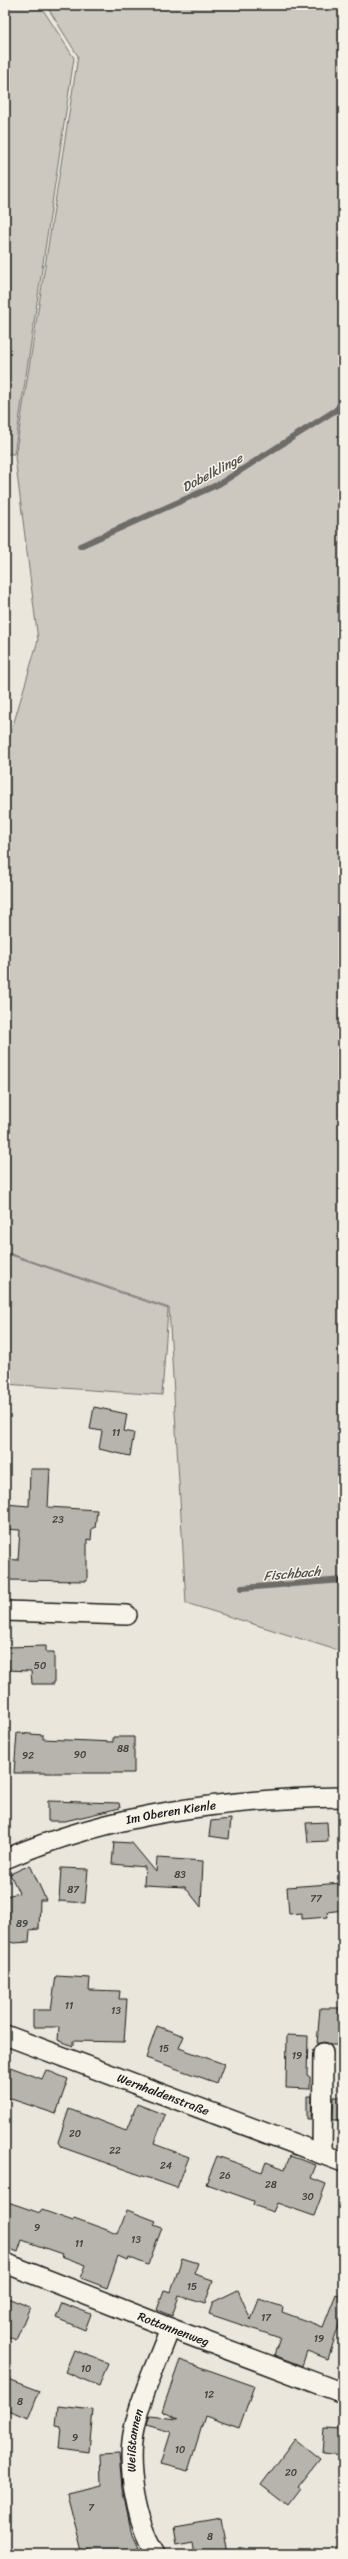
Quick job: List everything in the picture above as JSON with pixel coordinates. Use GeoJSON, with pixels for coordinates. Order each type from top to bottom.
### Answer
{"type":"FeatureCollection","features":[{"type":"Feature","properties":{"kind":"street"},"geometry":{"type":"LineString","coordinates":[[5,1611],[128,1615]]}},
{"type":"Feature","properties":{"kind":"street","name":"Im Oberen Kienle"},"geometry":{"type":"LineString","coordinates":[[5,1859],[55,1840],[150,1814],[244,1800],[343,1797]]}},
{"type":"Feature","properties":{"kind":"street","name":"Wernhaldenstraße"},"geometry":{"type":"LineString","coordinates":[[5,2035],[343,2162]]}},
{"type":"Feature","properties":{"kind":"street"},"geometry":{"type":"LineString","coordinates":[[322,2154],[323,2053]]}},
{"type":"Feature","properties":{"kind":"street","name":"Rottannenweg"},"geometry":{"type":"LineString","coordinates":[[5,2263],[170,2328],[343,2393]]}},
{"type":"Feature","properties":{"kind":"street","name":"Weißtannen"},"geometry":{"type":"LineString","coordinates":[[156,2554],[145,2533],[138,2506],[131,2444],[137,2415],[170,2328]]}},
{"type":"Feature","properties":{"kind":"shaded area"},"geometry":{"type":"Polygon","coordinates":[[[5,5],[40,5],[74,58],[14,454],[5,454],[5,5]]]}},
{"type":"Feature","properties":{"kind":"shaded area"},"geometry":{"type":"Polygon","coordinates":[[[46,5],[343,5],[343,1652],[186,1603],[169,1308],[5,1252],[5,753],[38,640],[15,457],[78,56],[46,5]]]}},
{"type":"Feature","properties":{"kind":"shaded area"},"geometry":{"type":"Polygon","coordinates":[[[5,1253],[168,1309],[162,1395],[5,1384],[5,1253]]]}},
{"type":"Feature","properties":{"kind":"building"},"geometry":{"type":"Polygon","coordinates":[[[94,1407],[127,1414],[124,1431],[134,1433],[130,1456],[99,1449],[102,1431],[90,1429],[94,1407]]]}},
{"type":"Feature","properties":{"kind":"building"},"geometry":{"type":"Polygon","coordinates":[[[30,1469],[50,1469],[48,1507],[97,1510],[95,1528],[92,1528],[91,1540],[87,1539],[87,1581],[5,1580],[5,1559],[18,1560],[20,1530],[5,1529],[5,1504],[29,1506],[30,1469]]]}},
{"type":"Feature","properties":{"kind":"building"},"geometry":{"type":"Polygon","coordinates":[[[46,1646],[46,1652],[54,1652],[54,1684],[32,1684],[31,1671],[5,1670],[5,1647],[46,1646]]]}},
{"type":"Feature","properties":{"kind":"building"},"geometry":{"type":"Polygon","coordinates":[[[17,1733],[43,1735],[43,1739],[113,1742],[113,1737],[134,1737],[134,1773],[14,1773],[17,1733]]]}},
{"type":"Feature","properties":{"kind":"building"},"geometry":{"type":"Polygon","coordinates":[[[48,1801],[119,1803],[120,1808],[65,1821],[48,1821],[48,1801]]]}},
{"type":"Feature","properties":{"kind":"building"},"geometry":{"type":"Polygon","coordinates":[[[231,1819],[229,1839],[209,1836],[211,1821],[231,1819]]]}},
{"type":"Feature","properties":{"kind":"building"},"geometry":{"type":"Polygon","coordinates":[[[327,1822],[328,1841],[308,1842],[306,1823],[327,1822]]]}},
{"type":"Feature","properties":{"kind":"building"},"geometry":{"type":"Polygon","coordinates":[[[114,1842],[132,1843],[156,1872],[157,1858],[203,1861],[201,1907],[185,1887],[144,1885],[145,1867],[112,1864],[114,1842]]]}},
{"type":"Feature","properties":{"kind":"building"},"geometry":{"type":"Polygon","coordinates":[[[30,1865],[46,1900],[40,1900],[39,1929],[30,1930],[29,1942],[14,1943],[7,1941],[7,1929],[5,1929],[6,1896],[19,1893],[10,1874],[30,1865]]]}},
{"type":"Feature","properties":{"kind":"building"},"geometry":{"type":"Polygon","coordinates":[[[61,1868],[88,1869],[85,1903],[59,1901],[61,1868]]]}},
{"type":"Feature","properties":{"kind":"building"},"geometry":{"type":"Polygon","coordinates":[[[343,1883],[343,1910],[327,1912],[328,1917],[302,1919],[302,1913],[289,1914],[287,1887],[343,1883]]]}},
{"type":"Feature","properties":{"kind":"building"},"geometry":{"type":"Polygon","coordinates":[[[56,1976],[90,1978],[89,1990],[120,1991],[119,1999],[127,1999],[124,2042],[73,2041],[73,2046],[58,2040],[59,2027],[33,2027],[33,2010],[51,2010],[56,1976]]]}},
{"type":"Feature","properties":{"kind":"building"},"geometry":{"type":"Polygon","coordinates":[[[320,2008],[340,2008],[340,2012],[343,2012],[343,2045],[330,2045],[324,2042],[317,2044],[320,2008]]]}},
{"type":"Feature","properties":{"kind":"building"},"geometry":{"type":"Polygon","coordinates":[[[157,2026],[184,2036],[179,2048],[224,2064],[217,2083],[146,2058],[157,2026]]]}},
{"type":"Feature","properties":{"kind":"building"},"geometry":{"type":"Polygon","coordinates":[[[287,2035],[308,2036],[307,2075],[310,2077],[310,2089],[286,2088],[287,2035]]]}},
{"type":"Feature","properties":{"kind":"building"},"geometry":{"type":"Polygon","coordinates":[[[5,2065],[42,2079],[46,2070],[68,2079],[56,2114],[5,2097],[5,2065]]]}},
{"type":"Feature","properties":{"kind":"building"},"geometry":{"type":"Polygon","coordinates":[[[307,2096],[312,2096],[311,2119],[307,2119],[307,2096]]]}},
{"type":"Feature","properties":{"kind":"building"},"geometry":{"type":"Polygon","coordinates":[[[334,2097],[343,2097],[343,2120],[333,2120],[334,2097]]]}},
{"type":"Feature","properties":{"kind":"building"},"geometry":{"type":"Polygon","coordinates":[[[137,2104],[165,2115],[154,2144],[189,2157],[177,2188],[61,2147],[58,2142],[69,2109],[126,2131],[137,2104]]]}},
{"type":"Feature","properties":{"kind":"building"},"geometry":{"type":"Polygon","coordinates":[[[217,2156],[262,2172],[266,2162],[285,2169],[290,2156],[316,2165],[311,2178],[326,2184],[314,2216],[277,2203],[273,2212],[253,2205],[254,2201],[206,2184],[217,2156]]]}},
{"type":"Feature","properties":{"kind":"building"},"geometry":{"type":"Polygon","coordinates":[[[5,2201],[40,2213],[42,2210],[73,2221],[74,2218],[118,2234],[127,2210],[156,2221],[154,2225],[162,2228],[148,2265],[128,2257],[127,2260],[118,2256],[107,2288],[81,2278],[86,2265],[61,2256],[62,2254],[22,2240],[18,2252],[5,2247],[5,2201]]]}},
{"type":"Feature","properties":{"kind":"building"},"geometry":{"type":"Polygon","coordinates":[[[182,2258],[198,2263],[194,2274],[213,2280],[205,2304],[179,2296],[172,2316],[157,2310],[164,2290],[171,2292],[182,2258]]]}},
{"type":"Feature","properties":{"kind":"building"},"geometry":{"type":"Polygon","coordinates":[[[238,2290],[251,2320],[259,2299],[283,2307],[282,2312],[323,2327],[336,2294],[343,2297],[343,2313],[328,2359],[307,2351],[302,2366],[274,2355],[280,2338],[209,2314],[213,2302],[238,2290]]]}},
{"type":"Feature","properties":{"kind":"building"},"geometry":{"type":"Polygon","coordinates":[[[5,2297],[30,2307],[16,2340],[5,2335],[5,2297]]]}},
{"type":"Feature","properties":{"kind":"building"},"geometry":{"type":"Polygon","coordinates":[[[62,2303],[91,2314],[85,2330],[56,2318],[62,2303]]]}},
{"type":"Feature","properties":{"kind":"building"},"geometry":{"type":"Polygon","coordinates":[[[74,2350],[108,2363],[99,2386],[65,2372],[74,2350]]]}},
{"type":"Feature","properties":{"kind":"building"},"geometry":{"type":"Polygon","coordinates":[[[180,2360],[254,2386],[239,2428],[205,2416],[188,2471],[161,2464],[171,2432],[146,2425],[149,2416],[178,2419],[162,2411],[180,2360]]]}},
{"type":"Feature","properties":{"kind":"building"},"geometry":{"type":"Polygon","coordinates":[[[5,2378],[39,2391],[28,2419],[5,2410],[5,2378]]]}},
{"type":"Feature","properties":{"kind":"building"},"geometry":{"type":"Polygon","coordinates":[[[58,2406],[93,2410],[89,2452],[59,2448],[61,2427],[56,2426],[58,2406]]]}},
{"type":"Feature","properties":{"kind":"building"},"geometry":{"type":"Polygon","coordinates":[[[324,2429],[343,2430],[343,2455],[322,2453],[324,2429]]]}},
{"type":"Feature","properties":{"kind":"building"},"geometry":{"type":"Polygon","coordinates":[[[295,2439],[320,2459],[298,2487],[301,2489],[288,2506],[261,2485],[295,2439]]]}},
{"type":"Feature","properties":{"kind":"building"},"geometry":{"type":"Polygon","coordinates":[[[119,2454],[122,2488],[132,2535],[138,2548],[126,2554],[92,2554],[90,2550],[82,2551],[67,2493],[101,2485],[100,2455],[119,2454]]]}},
{"type":"Feature","properties":{"kind":"building"},"geometry":{"type":"Polygon","coordinates":[[[221,2518],[227,2554],[195,2554],[193,2541],[177,2544],[174,2526],[221,2518]]]}},
{"type":"Feature","properties":{"kind":"waterway","name":"Dobelklinge"},"geometry":{"type":"LineString","coordinates":[[80,546],[219,484],[336,410],[343,401]]}},
{"type":"Feature","properties":{"kind":"waterway","name":"Fischbach"},"geometry":{"type":"LineString","coordinates":[[242,1588],[343,1580]]}}]}
